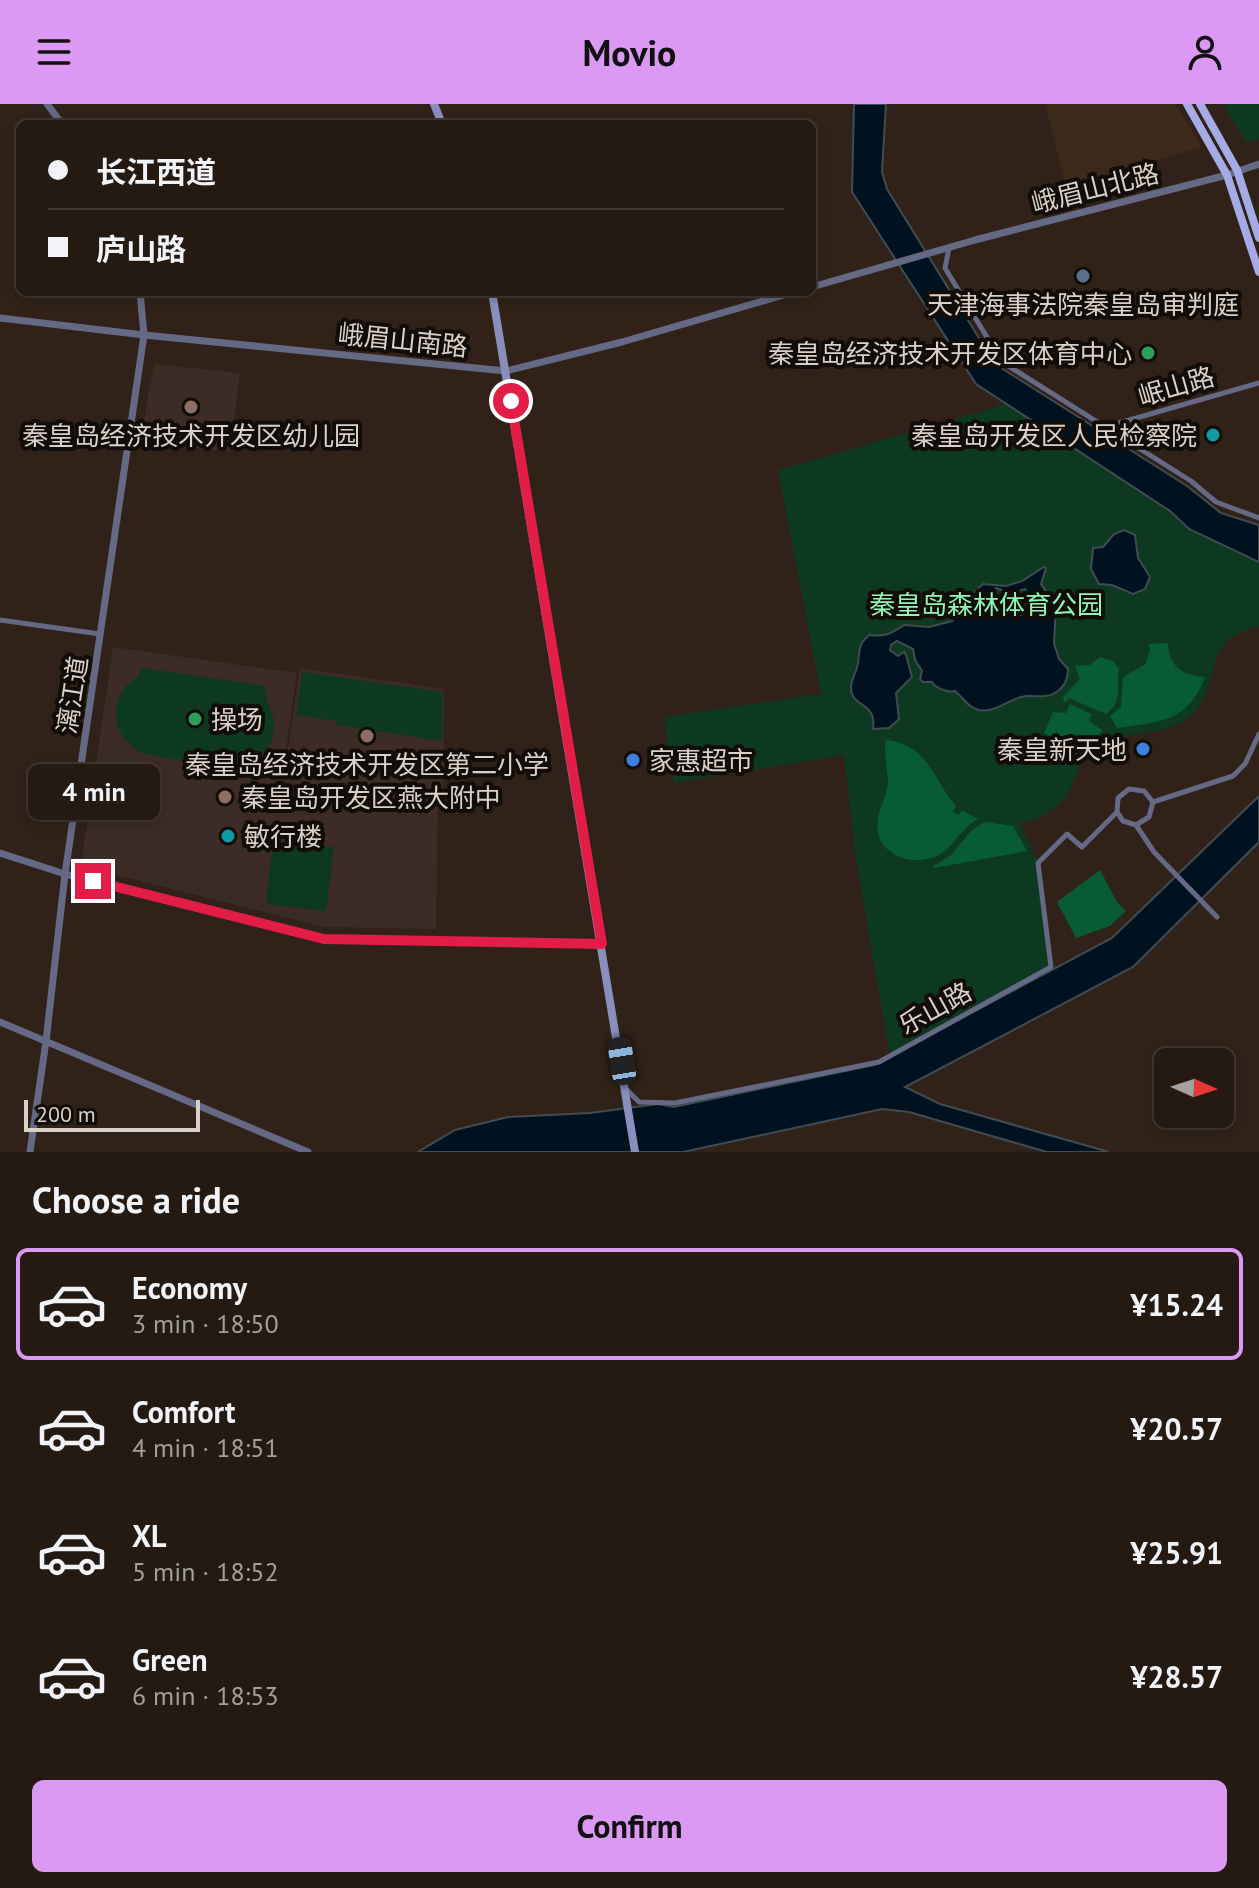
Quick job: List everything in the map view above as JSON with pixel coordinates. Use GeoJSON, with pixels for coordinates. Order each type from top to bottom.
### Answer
{"type":"FeatureCollection","features":[{"type":"Feature","properties":{"kind":"main road"},"geometry":{"type":"LineString","coordinates":[[1187,104],[1227,175],[1259,272]]}},
{"type":"Feature","properties":{"kind":"main road"},"geometry":{"type":"LineString","coordinates":[[1200,104],[1237,170],[1259,238]]}},
{"type":"Feature","properties":{"kind":"main road"},"geometry":{"type":"LineString","coordinates":[[493,296],[635,1152]]}},
{"type":"Feature","properties":{"kind":"street","name":"峨眉山北路"},"geometry":{"type":"LineString","coordinates":[[816,286],[1259,164]]}},
{"type":"Feature","properties":{"kind":"street"},"geometry":{"type":"LineString","coordinates":[[949,248],[945,268],[1002,362],[1191,481],[1216,502],[1259,518]]}},
{"type":"Feature","properties":{"kind":"street","name":"漓江道"},"geometry":{"type":"LineString","coordinates":[[30,1152],[65,874],[144,335],[140,296]]}},
{"type":"Feature","properties":{"kind":"street","name":"峨眉山南路"},"geometry":{"type":"LineString","coordinates":[[0,318],[506,371],[622,342],[780,296]]}},
{"type":"Feature","properties":{"kind":"street","name":"岷山路"},"geometry":{"type":"LineString","coordinates":[[1104,427],[1259,383]]}},
{"type":"Feature","properties":{"kind":"street"},"geometry":{"type":"LineString","coordinates":[[0,620],[101,634]]}},
{"type":"Feature","properties":{"kind":"street","name":"乐山路"},"geometry":{"type":"LineString","coordinates":[[626,1090],[639,1102],[675,1103],[879,1062],[1051,967],[1038,863],[1067,834],[1082,847],[1117,812],[1118,798],[1129,789],[1144,791],[1153,802],[1233,776],[1245,764],[1259,734]]}},
{"type":"Feature","properties":{"kind":"street"},"geometry":{"type":"LineString","coordinates":[[1136,825],[1149,817],[1153,802]]}},
{"type":"Feature","properties":{"kind":"street"},"geometry":{"type":"LineString","coordinates":[[1117,812],[1123,821],[1136,825],[1154,852],[1217,917]]}},
{"type":"Feature","properties":{"kind":"street"},"geometry":{"type":"LineString","coordinates":[[0,853],[65,874],[324,939],[602,944]]}},
{"type":"Feature","properties":{"kind":"street"},"geometry":{"type":"LineString","coordinates":[[0,1022],[308,1152]]}},
{"type":"Feature","properties":{"kind":"shaded area"},"geometry":{"type":"Polygon","coordinates":[[[1045,104],[1176,104],[1202,147],[1066,187],[1045,104]]]}},
{"type":"Feature","properties":{"kind":"shaded area","name":"秦皇岛经济技术开发区幼儿园"},"geometry":{"type":"Polygon","coordinates":[[[154,364],[240,373],[230,452],[140,441],[154,364]]]}},
{"type":"Feature","properties":{"kind":"shaded area","name":"秦皇岛开发区燕大附中"},"geometry":{"type":"Polygon","coordinates":[[[113,647],[297,673],[281,785],[379,800],[283,782],[300,668],[444,689],[443,809],[438,809],[436,929],[325,927],[81,866],[113,647]]]}},
{"type":"Feature","properties":{"kind":"green space"},"geometry":{"type":"Polygon","coordinates":[[[1223,104],[1259,104],[1259,139],[1246,142],[1223,104]]]}},
{"type":"Feature","properties":{"kind":"green space","name":"秦皇岛森林体育公园"},"geometry":{"type":"Polygon","coordinates":[[[1007,404],[1170,511],[1189,529],[1259,562],[1259,626],[1237,634],[1224,645],[1206,694],[1194,713],[1171,727],[1121,736],[1097,745],[1083,760],[1060,803],[1041,816],[1020,823],[1038,863],[1051,967],[890,1056],[856,860],[844,755],[674,783],[664,717],[821,694],[778,470],[1007,404]]]}},
{"type":"Feature","properties":{"kind":"green space"},"geometry":{"type":"Polygon","coordinates":[[[1168,643],[1171,658],[1178,668],[1205,677],[1198,692],[1190,704],[1170,718],[1117,728],[1110,716],[1121,707],[1123,677],[1146,664],[1150,649],[1148,644],[1168,643]]]}},
{"type":"Feature","properties":{"kind":"green space"},"geometry":{"type":"Polygon","coordinates":[[[1100,657],[1113,661],[1119,669],[1117,699],[1112,709],[1106,714],[1069,698],[1065,703],[1063,697],[1080,679],[1075,666],[1090,665],[1100,657]]]}},
{"type":"Feature","properties":{"kind":"green space","name":"操场"},"geometry":{"type":"Polygon","coordinates":[[[141,668],[266,686],[266,698],[274,722],[269,746],[257,758],[221,765],[144,754],[124,739],[116,717],[120,695],[138,677],[141,668]]]}},
{"type":"Feature","properties":{"kind":"green space","name":"操场"},"geometry":{"type":"Polygon","coordinates":[[[302,672],[443,692],[442,741],[336,725],[336,721],[296,715],[302,672]]]}},
{"type":"Feature","properties":{"kind":"green space"},"geometry":{"type":"Polygon","coordinates":[[[1070,704],[1092,714],[1089,721],[1103,731],[1079,750],[1044,733],[1053,712],[1066,713],[1070,704]]]}},
{"type":"Feature","properties":{"kind":"green space"},"geometry":{"type":"Polygon","coordinates":[[[886,740],[912,748],[921,756],[956,806],[953,812],[959,815],[962,810],[978,819],[937,856],[915,860],[904,858],[887,849],[881,840],[878,818],[888,783],[886,740]]]}},
{"type":"Feature","properties":{"kind":"green space"},"geometry":{"type":"Polygon","coordinates":[[[986,822],[1013,826],[1027,851],[934,868],[951,855],[975,828],[986,822]]]}},
{"type":"Feature","properties":{"kind":"green space"},"geometry":{"type":"Polygon","coordinates":[[[273,841],[334,847],[326,911],[266,904],[273,841]]]}},
{"type":"Feature","properties":{"kind":"green space"},"geometry":{"type":"Polygon","coordinates":[[[1100,870],[1117,902],[1126,911],[1110,926],[1076,938],[1057,902],[1100,870]]]}},
{"type":"Feature","properties":{"kind":"water"},"geometry":{"type":"Polygon","coordinates":[[[854,104],[886,104],[882,172],[887,189],[995,364],[1187,486],[1221,513],[1259,525],[1259,562],[1189,529],[1170,511],[976,384],[852,192],[854,104]]]}},
{"type":"Feature","properties":{"kind":"water"},"geometry":{"type":"Polygon","coordinates":[[[1124,530],[1135,535],[1138,558],[1150,577],[1145,589],[1133,594],[1112,585],[1099,584],[1091,569],[1093,548],[1103,547],[1114,534],[1124,530]]]}},
{"type":"Feature","properties":{"kind":"water"},"geometry":{"type":"Polygon","coordinates":[[[1046,568],[1041,584],[1056,606],[1054,643],[1059,659],[1068,669],[1060,690],[1049,695],[1021,697],[995,708],[975,709],[955,691],[942,690],[932,682],[923,682],[913,649],[897,641],[890,650],[898,656],[904,652],[912,677],[896,693],[899,719],[889,728],[873,729],[871,714],[855,699],[851,688],[865,638],[888,634],[904,625],[929,627],[952,621],[983,584],[1006,586],[1046,568]],[[996,588],[992,596],[1002,605],[1011,606],[1018,616],[1022,615],[1030,604],[1028,592],[1025,589],[1010,593],[996,588]]]}},
{"type":"Feature","properties":{"kind":"water"},"geometry":{"type":"Polygon","coordinates":[[[1259,796],[1259,842],[1133,967],[905,1087],[940,1104],[1109,1152],[1047,1152],[909,1112],[882,1109],[683,1152],[418,1152],[455,1130],[508,1117],[590,1113],[658,1104],[674,1107],[874,1065],[1112,938],[1259,796]]]}},
{"type":"Feature","properties":{"kind":"place","name":"天津海事法院秦皇岛审判庭"},"geometry":{"type":"Point","coordinates":[1083,276]}},
{"type":"Feature","properties":{"kind":"place","name":"秦皇岛经济技术开发区体育中心"},"geometry":{"type":"Point","coordinates":[1148,353]}},
{"type":"Feature","properties":{"kind":"place","name":"秦皇岛经济技术开发区幼儿园"},"geometry":{"type":"Point","coordinates":[191,407]}},
{"type":"Feature","properties":{"kind":"place","name":"秦皇岛开发区人民检察院"},"geometry":{"type":"Point","coordinates":[1213,435]}},
{"type":"Feature","properties":{"kind":"place","name":"操场"},"geometry":{"type":"Point","coordinates":[195,719]}},
{"type":"Feature","properties":{"kind":"place","name":"秦皇岛经济技术开发区第二小学"},"geometry":{"type":"Point","coordinates":[367,736]}},
{"type":"Feature","properties":{"kind":"place","name":"秦皇新天地"},"geometry":{"type":"Point","coordinates":[1143,749]}},
{"type":"Feature","properties":{"kind":"place","name":"家惠超市"},"geometry":{"type":"Point","coordinates":[633,760]}},
{"type":"Feature","properties":{"kind":"place","name":"秦皇岛开发区燕大附中"},"geometry":{"type":"Point","coordinates":[225,797]}},
{"type":"Feature","properties":{"kind":"place","name":"敏行楼"},"geometry":{"type":"Point","coordinates":[228,836]}},
{"type":"Feature","properties":{"kind":"route"},"geometry":{"type":"LineString","coordinates":[[93,881],[324,939],[602,944],[511,401]]}}]}
